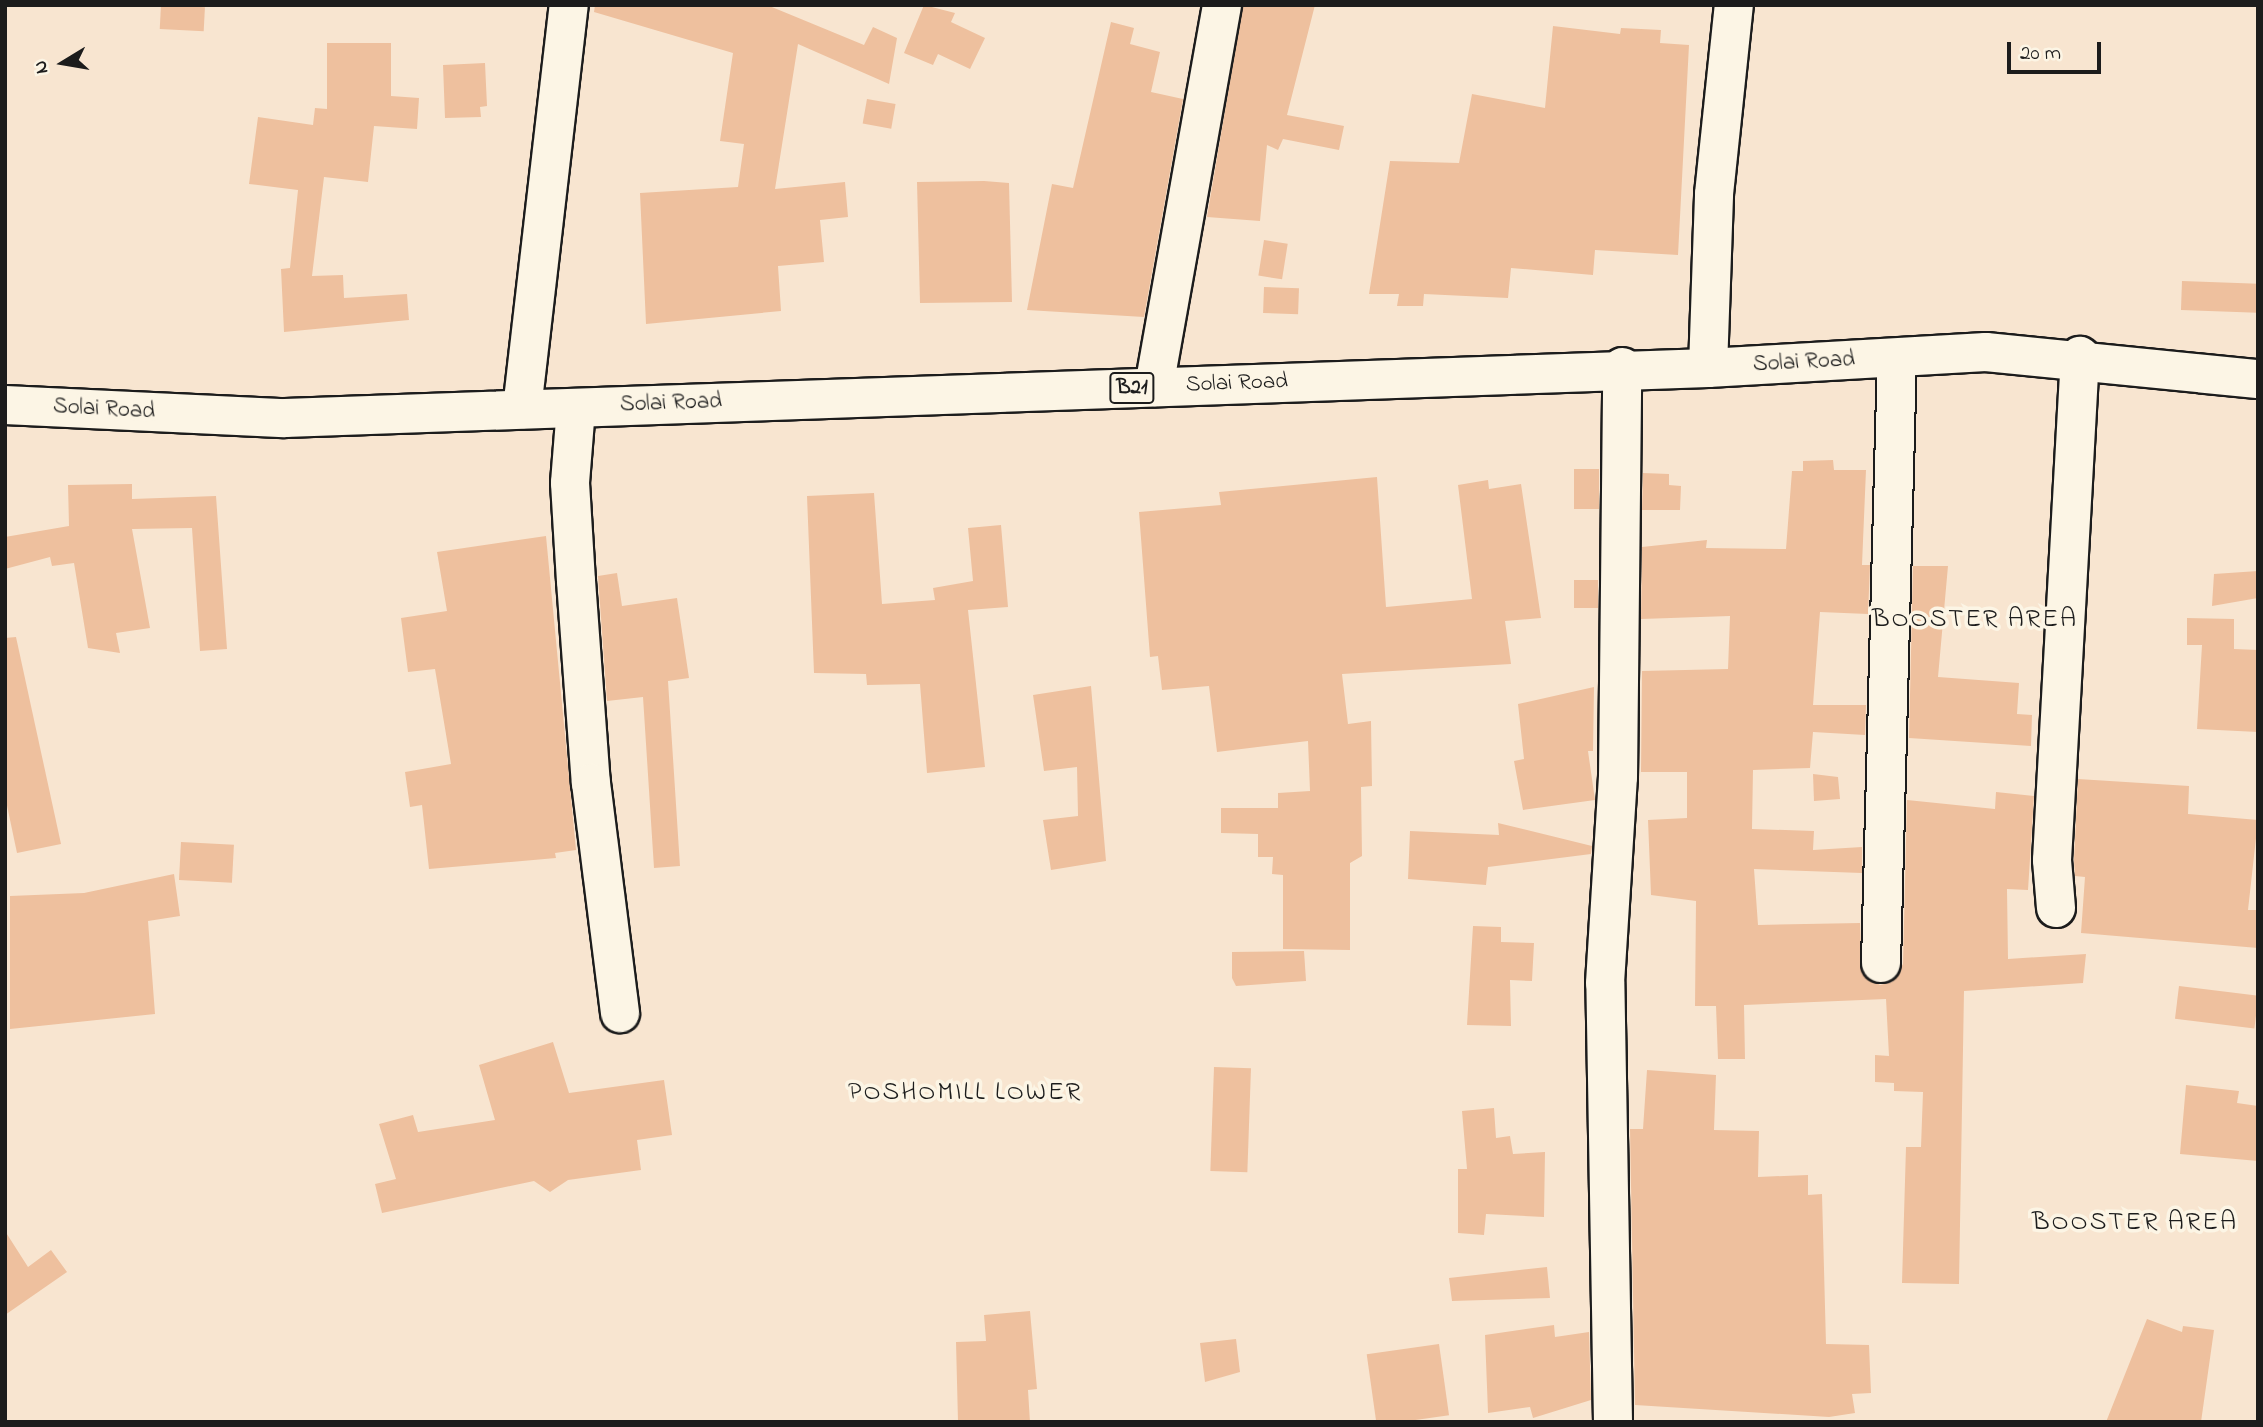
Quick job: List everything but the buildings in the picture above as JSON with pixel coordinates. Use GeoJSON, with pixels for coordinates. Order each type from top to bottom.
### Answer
{"type":"FeatureCollection","features":[{"type":"Feature","properties":{"kind":"main road"},"geometry":{"type":"LineString","coordinates":[[522,409],[569,5]]}},
{"type":"Feature","properties":{"kind":"main road"},"geometry":{"type":"LineString","coordinates":[[1154,387],[1222,5]]}},
{"type":"Feature","properties":{"kind":"main road"},"geometry":{"type":"LineString","coordinates":[[1707,368],[1714,194],[1734,5]]}},
{"type":"Feature","properties":{"kind":"main road","name":"Solai Road"},"geometry":{"type":"LineString","coordinates":[[5,405],[285,418],[1154,387],[1622,367],[1707,368],[1986,352],[2080,356],[2258,379]]}},
{"type":"Feature","properties":{"kind":"main road"},"geometry":{"type":"LineString","coordinates":[[2056,908],[2052,860],[2080,356]]}},
{"type":"Feature","properties":{"kind":"main road"},"geometry":{"type":"LineString","coordinates":[[1881,963],[1897,358]]}},
{"type":"Feature","properties":{"kind":"main road"},"geometry":{"type":"LineString","coordinates":[[1612,1422],[1605,983],[1618,777],[1622,367]]}},
{"type":"Feature","properties":{"kind":"main road"},"geometry":{"type":"LineString","coordinates":[[576,408],[570,483],[576,581],[591,783],[620,1013]]}},
{"type":"Feature","properties":{"kind":"district","name":"BOOSTER AREA"},"geometry":{"type":"Point","coordinates":[1975,621]}},
{"type":"Feature","properties":{"kind":"district","name":"POSHOMILL LOWER"},"geometry":{"type":"Point","coordinates":[965,1094]}},
{"type":"Feature","properties":{"kind":"district","name":"BOOSTER AREA"},"geometry":{"type":"Point","coordinates":[2135,1224]}}]}
